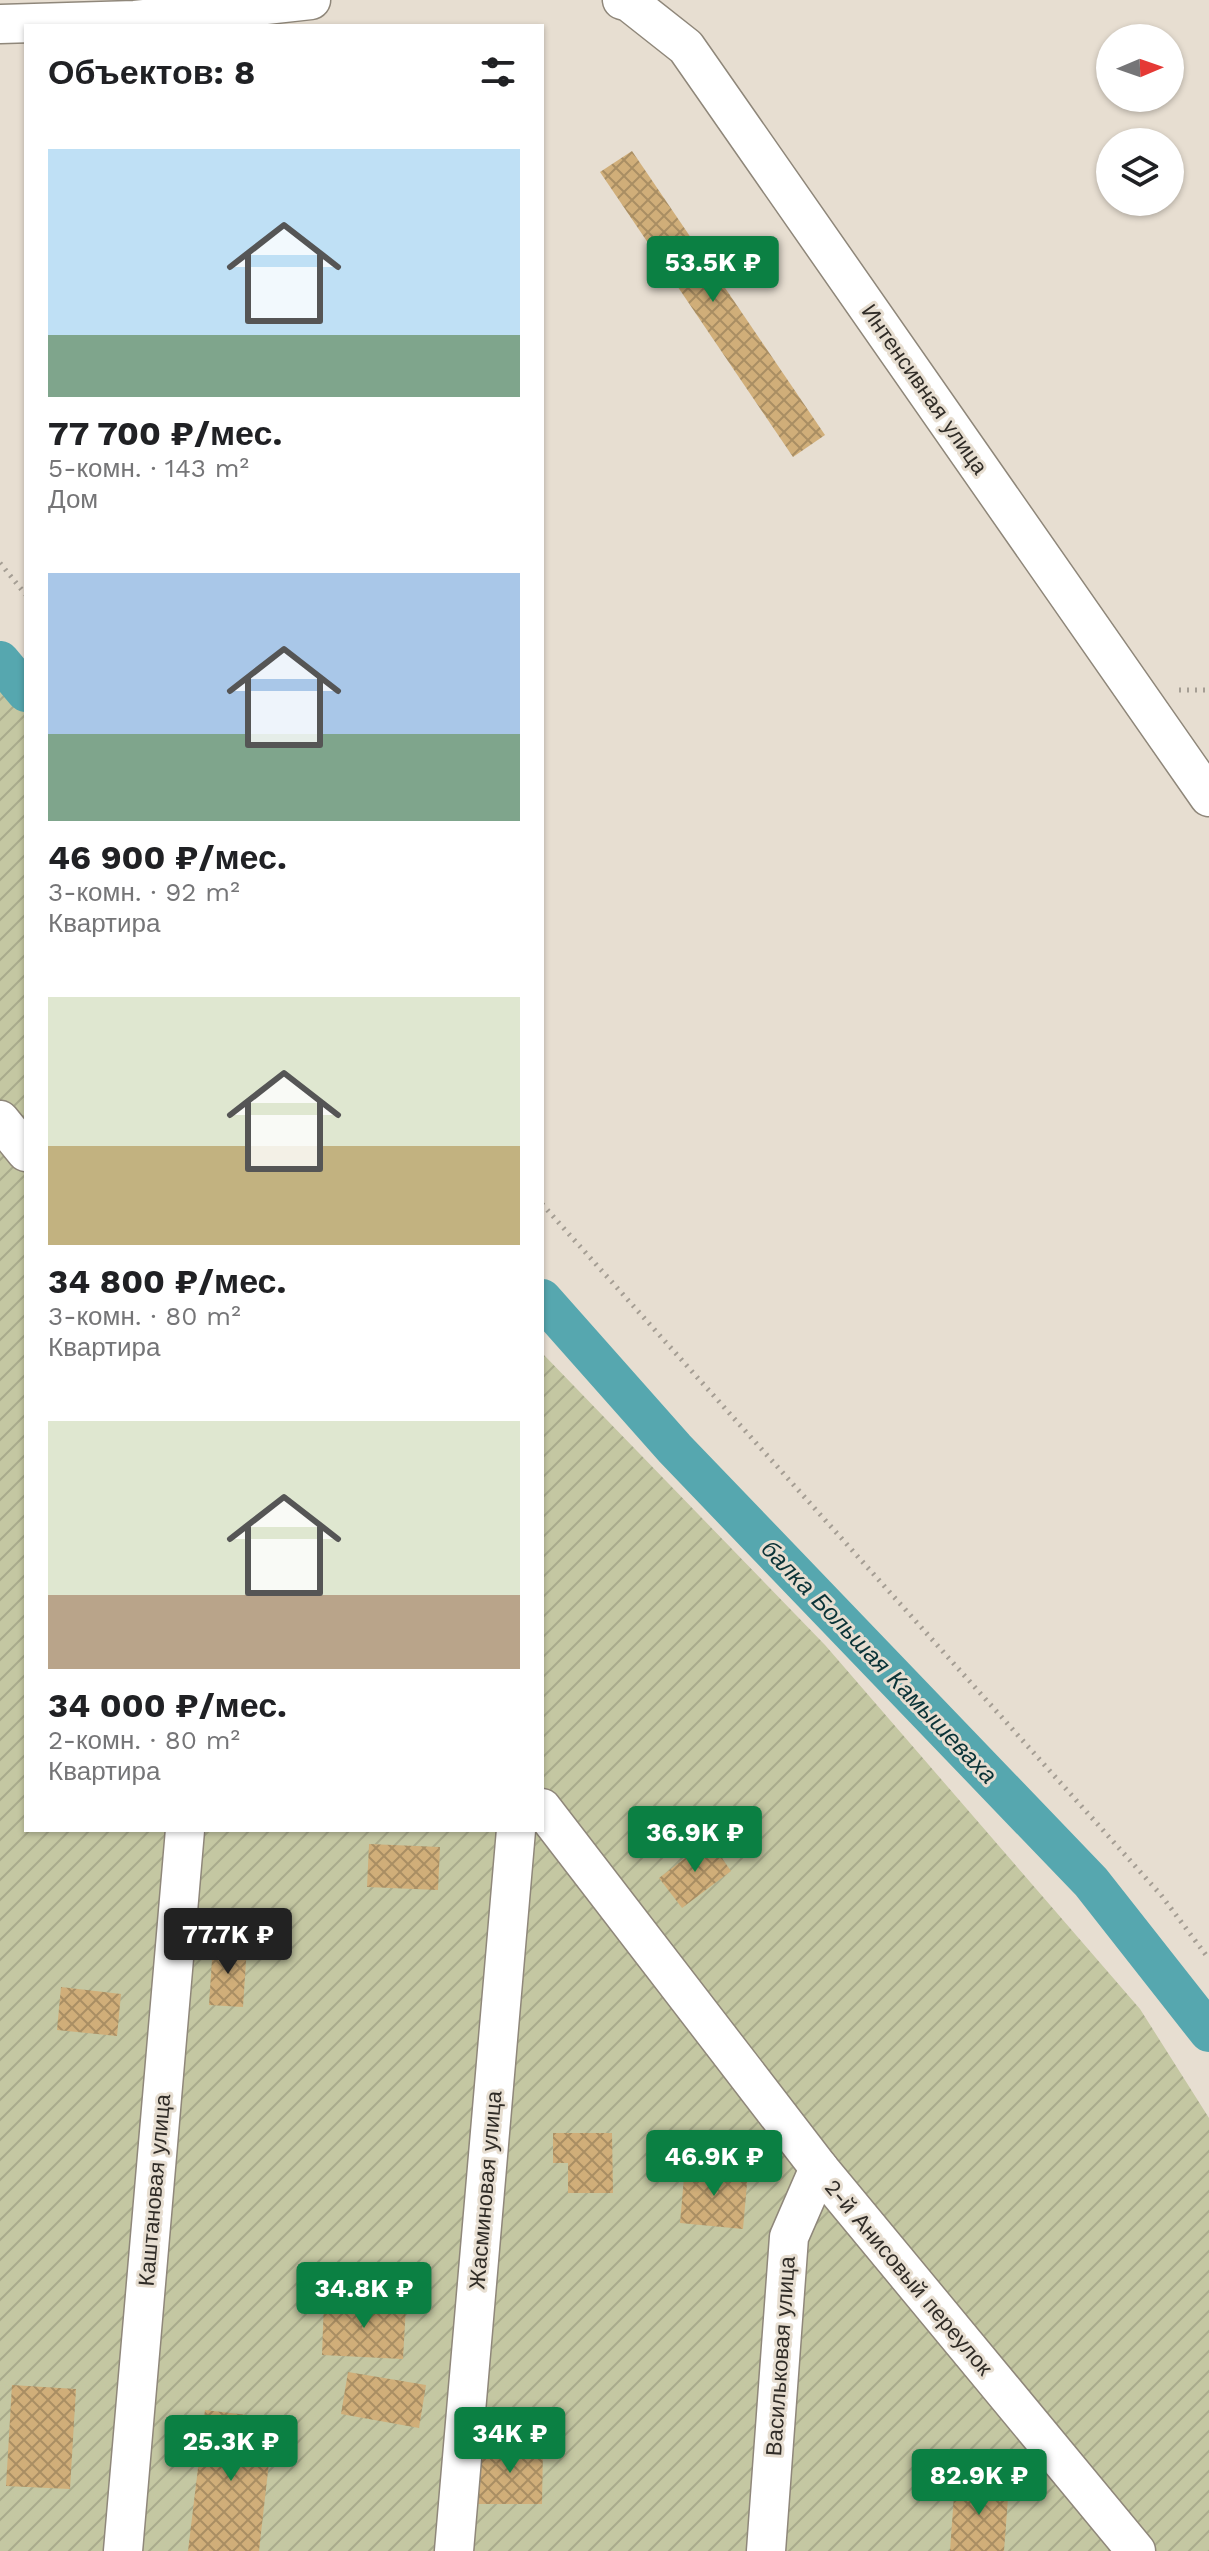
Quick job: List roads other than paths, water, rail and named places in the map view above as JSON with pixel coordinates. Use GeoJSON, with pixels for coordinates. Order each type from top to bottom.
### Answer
{"type":"FeatureCollection","features":[{"type":"Feature","properties":{"kind":"lane"},"geometry":{"type":"LineString","coordinates":[[0,24],[135,20],[311,0]]}},
{"type":"Feature","properties":{"kind":"lane","name":"Интенсивная улица"},"geometry":{"type":"LineString","coordinates":[[622,0],[629,2],[686,47],[1209,797]]}},
{"type":"Feature","properties":{"kind":"lane"},"geometry":{"type":"LineString","coordinates":[[0,1120],[24,1150]]}},
{"type":"Feature","properties":{"kind":"lane","name":"2-й Анисовый переулок"},"geometry":{"type":"LineString","coordinates":[[544,1811],[819,2168],[1136,2551]]}},
{"type":"Feature","properties":{"kind":"lane","name":"Каштановая улица"},"geometry":{"type":"LineString","coordinates":[[123,2551],[185,1832]]}},
{"type":"Feature","properties":{"kind":"lane","name":"Жасминовая улица"},"geometry":{"type":"LineString","coordinates":[[454,2551],[516,1832]]}},
{"type":"Feature","properties":{"kind":"lane","name":"Васильковая улица"},"geometry":{"type":"LineString","coordinates":[[766,2551],[789,2237],[819,2168]]}},
{"type":"Feature","properties":{"kind":"lane"},"geometry":{"type":"LineString","coordinates":[[1095,2551],[1098,2505]]}},
{"type":"Feature","properties":{"kind":"waterway","name":"балка Большая Камышеваха"},"geometry":{"type":"LineString","coordinates":[[0,661],[24,690]]}},
{"type":"Feature","properties":{"kind":"waterway","name":"балка Большая Камышеваха"},"geometry":{"type":"LineString","coordinates":[[544,1301],[675,1449],[1091,1882],[1209,2032]]}}]}
